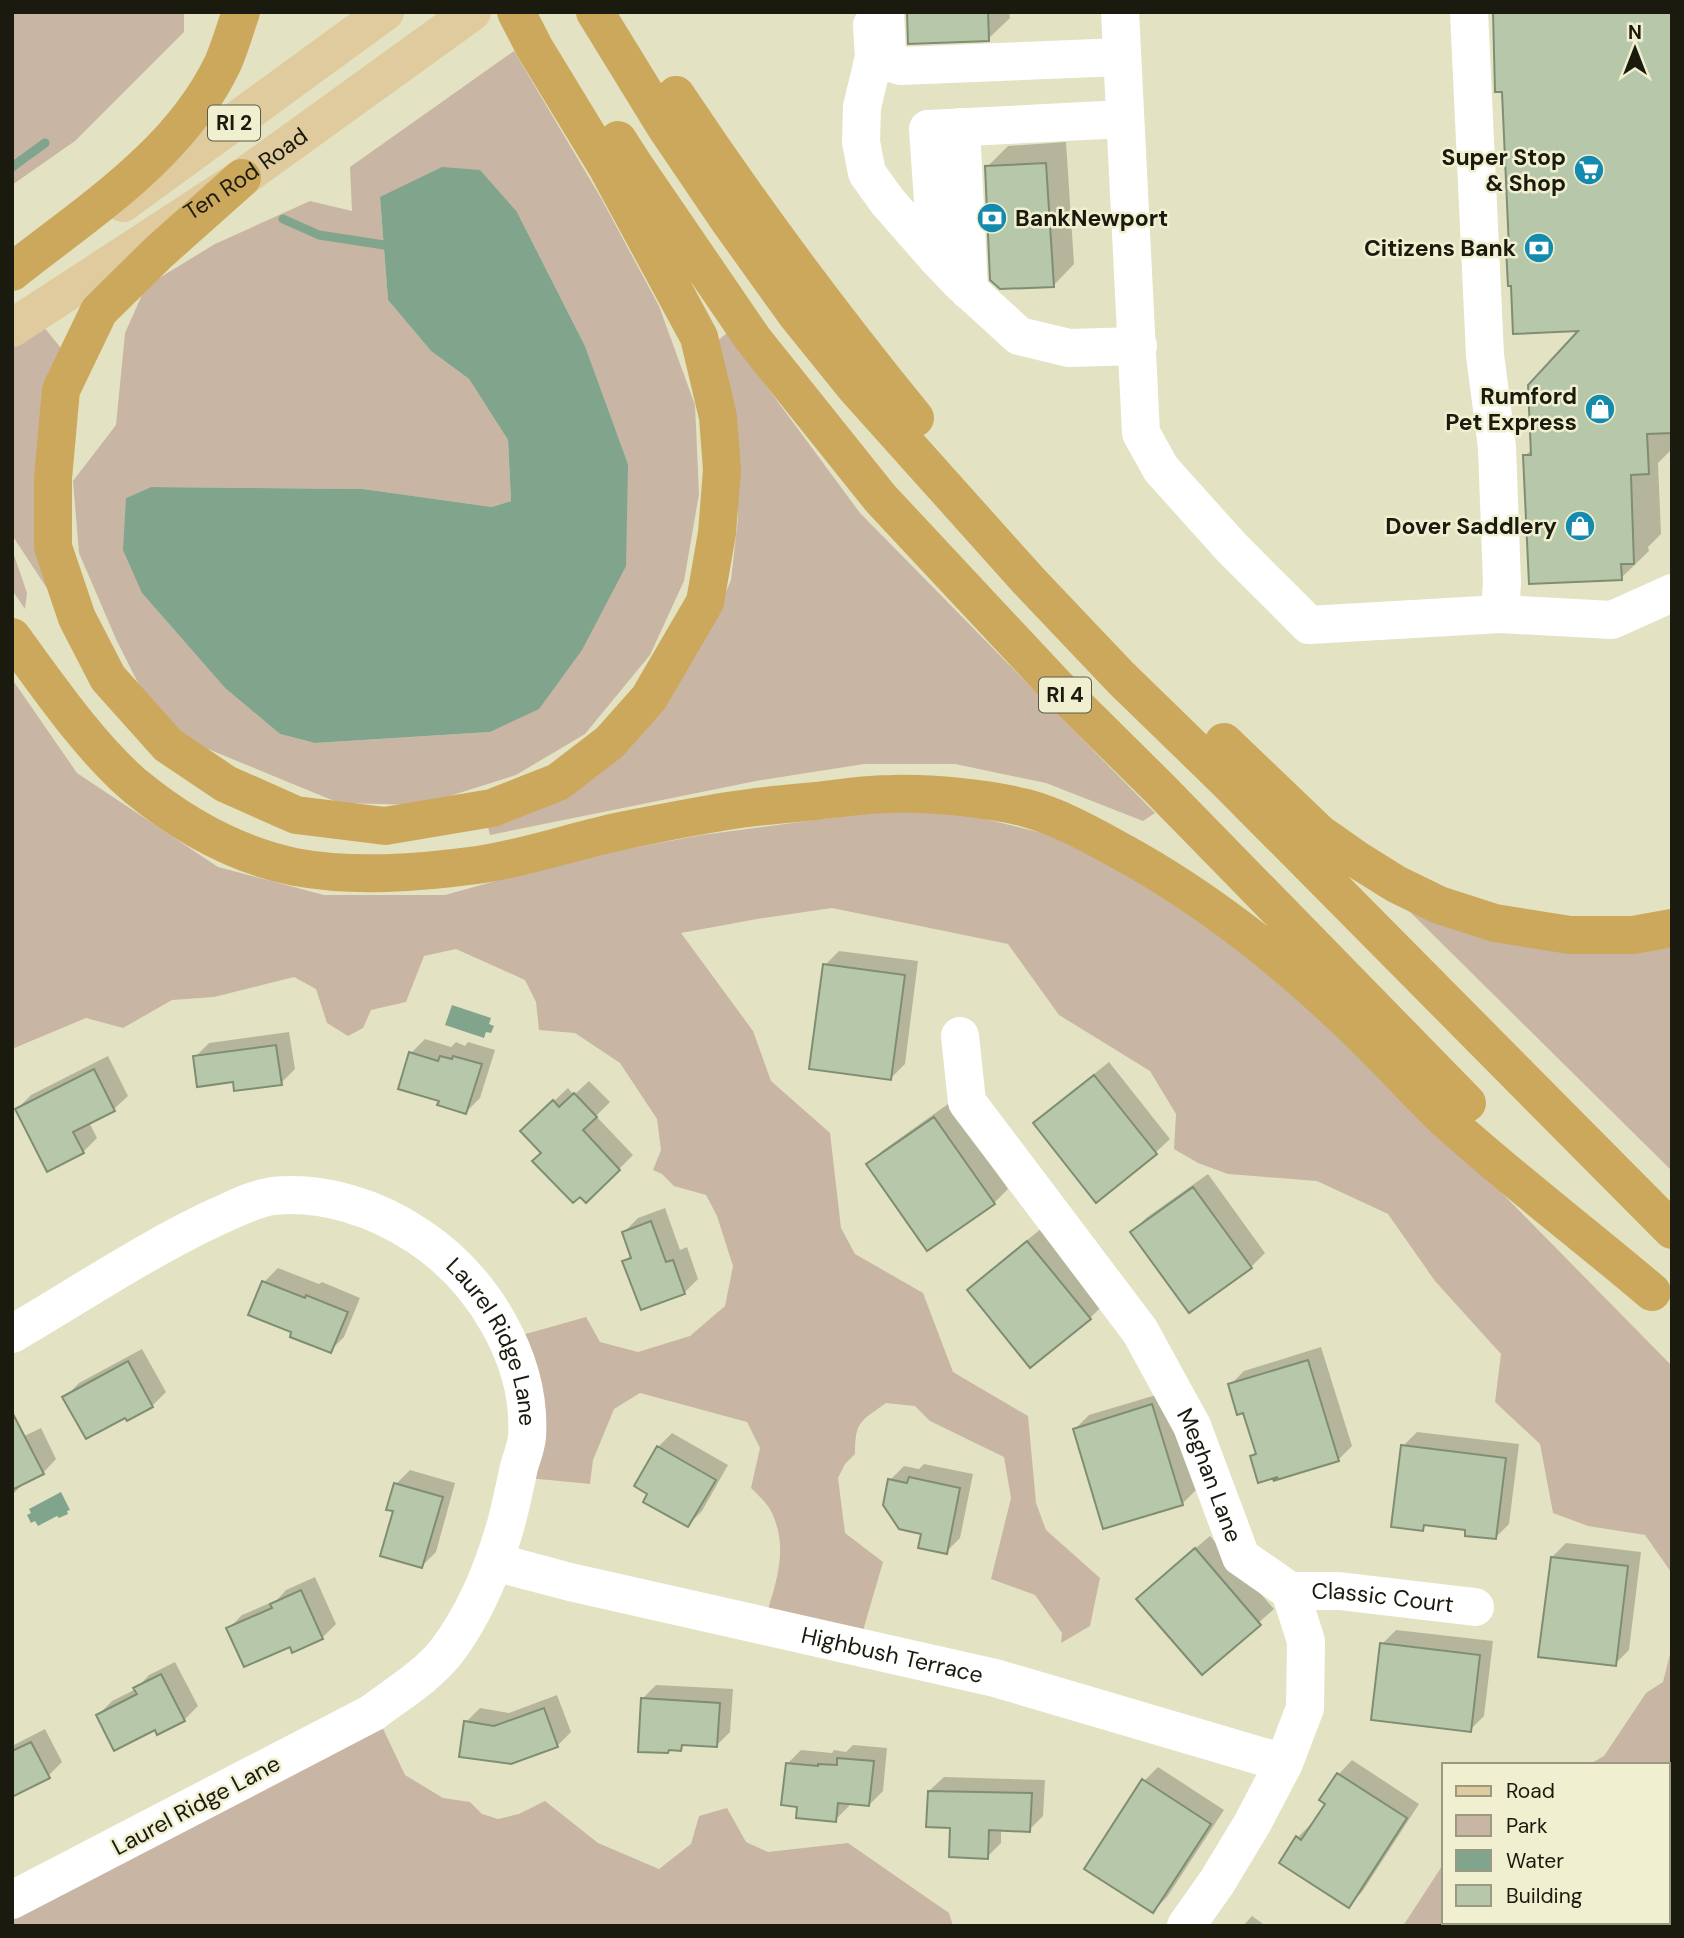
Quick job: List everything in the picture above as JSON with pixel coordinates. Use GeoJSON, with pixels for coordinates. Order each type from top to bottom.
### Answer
{"type":"FeatureCollection","features":[{"type":"Feature","properties":{"kind":"highway"},"geometry":{"type":"LineString","coordinates":[[12,272],[108,196],[167,144],[195,110],[223,62],[240,12]]}},
{"type":"Feature","properties":{"kind":"highway"},"geometry":{"type":"LineString","coordinates":[[242,178],[159,251],[99,311],[61,390],[53,478],[53,547],[78,618],[107,678],[168,745],[226,784],[296,814],[385,826],[492,808],[558,782],[610,742],[649,698],[705,602],[717,534],[722,470],[718,417],[699,337],[607,167],[543,31],[516,12]]}},
{"type":"Feature","properties":{"kind":"highway","name":"RI 4"},"geometry":{"type":"LineString","coordinates":[[595,12],[665,126],[730,222],[796,314],[855,387],[1028,580],[1121,678],[1237,791],[1672,1230]]}},
{"type":"Feature","properties":{"kind":"highway"},"geometry":{"type":"LineString","coordinates":[[624,12],[695,123],[761,217],[868,360],[948,458],[1036,556],[1124,647],[1319,833],[1396,884],[1438,905],[1496,923],[1570,935],[1633,936],[1672,928]]}},
{"type":"Feature","properties":{"kind":"highway","name":"RI 4"},"geometry":{"type":"LineString","coordinates":[[543,31],[754,340],[881,499],[1055,685],[1662,1302]]}},
{"type":"Feature","properties":{"kind":"highway"},"geometry":{"type":"LineString","coordinates":[[12,299],[35,283],[82,233]]}},
{"type":"Feature","properties":{"kind":"highway"},"geometry":{"type":"LineString","coordinates":[[12,637],[101,751],[130,781],[186,822],[221,841],[255,856],[295,867],[383,874],[479,865],[623,831],[706,815],[869,795],[986,800],[1030,809],[1084,831],[1135,858],[1225,918],[1311,987],[1360,1032],[1445,1119],[1662,1302]]}},
{"type":"Feature","properties":{"kind":"main road","name":"Ten Rod Road"},"geometry":{"type":"LineString","coordinates":[[12,281],[385,12]]}},
{"type":"Feature","properties":{"kind":"main road","name":"Ten Rod Road"},"geometry":{"type":"LineString","coordinates":[[12,328],[242,178],[472,12]]}},
{"type":"Feature","properties":{"kind":"street"},"geometry":{"type":"LineString","coordinates":[[871,12],[874,57],[862,107],[861,142],[867,173],[887,201],[969,291],[1019,336],[1069,348],[1138,346]]}},
{"type":"Feature","properties":{"kind":"street"},"geometry":{"type":"LineString","coordinates":[[885,12],[887,54],[891,63],[901,66],[1121,57]]}},
{"type":"Feature","properties":{"kind":"street"},"geometry":{"type":"LineString","coordinates":[[1119,12],[1141,433],[1161,469],[1231,547],[1309,625],[1500,614],[1612,621],[1672,593]]}},
{"type":"Feature","properties":{"kind":"street"},"geometry":{"type":"LineString","coordinates":[[1469,12],[1485,355],[1497,447],[1502,583],[1500,614]]}},
{"type":"Feature","properties":{"kind":"street"},"geometry":{"type":"LineString","coordinates":[[937,258],[929,129],[1125,119]]}},
{"type":"Feature","properties":{"kind":"street"},"geometry":{"type":"LineString","coordinates":[[961,127],[969,291]]}},
{"type":"Feature","properties":{"kind":"street","name":"Meghan Lane"},"geometry":{"type":"LineString","coordinates":[[960,1036],[967,1102],[1140,1331],[1192,1426],[1241,1557],[1290,1591]]}},
{"type":"Feature","properties":{"kind":"street","name":"Laurel Ridge Lane"},"geometry":{"type":"LineString","coordinates":[[12,1334],[181,1234],[250,1202],[271,1196],[306,1195],[378,1212],[428,1242],[452,1262],[471,1283],[503,1331],[514,1358],[527,1413],[527,1440],[495,1562],[476,1605],[444,1654],[423,1676],[372,1713],[12,1900]]}},
{"type":"Feature","properties":{"kind":"street","name":"Highbush Terrace"},"geometry":{"type":"LineString","coordinates":[[495,1562],[570,1582],[995,1678],[1284,1763]]}},
{"type":"Feature","properties":{"kind":"street"},"geometry":{"type":"LineString","coordinates":[[1186,1926],[1217,1882],[1252,1824],[1284,1763],[1305,1708],[1307,1641],[1290,1591]]}},
{"type":"Feature","properties":{"kind":"street","name":"Classic Court"},"geometry":{"type":"LineString","coordinates":[[1290,1591],[1339,1591],[1475,1607]]}},
{"type":"Feature","properties":{"kind":"green space"},"geometry":{"type":"Polygon","coordinates":[[[12,12],[184,12],[184,32],[75,141],[12,185],[12,12]]]}},
{"type":"Feature","properties":{"kind":"green space"},"geometry":{"type":"Polygon","coordinates":[[[514,51],[601,198],[659,306],[695,405],[699,494],[684,581],[650,655],[585,734],[516,775],[421,805],[339,803],[191,742],[148,703],[116,639],[79,553],[73,481],[116,425],[125,333],[146,286],[215,244],[310,201],[352,211],[350,167],[514,51]],[[380,197],[388,300],[431,351],[469,379],[508,440],[511,501],[492,507],[363,489],[151,487],[126,498],[142,593],[225,688],[280,734],[315,743],[490,732],[628,464],[585,346],[517,212],[380,197]]]}},
{"type":"Feature","properties":{"kind":"green space"},"geometry":{"type":"Polygon","coordinates":[[[43,326],[65,353],[52,596],[12,535],[12,348],[43,326]]]}},
{"type":"Feature","properties":{"kind":"green space"},"geometry":{"type":"Polygon","coordinates":[[[727,333],[860,513],[1155,813],[1143,821],[1046,783],[955,764],[864,764],[756,781],[490,835],[487,823],[709,632],[731,580],[738,518],[737,453],[712,345],[727,333]]]}},
{"type":"Feature","properties":{"kind":"green space"},"geometry":{"type":"Polygon","coordinates":[[[12,549],[27,593],[25,609],[12,590],[12,549]]]}},
{"type":"Feature","properties":{"kind":"green space"},"geometry":{"type":"Polygon","coordinates":[[[12,679],[77,773],[218,867],[324,895],[445,895],[579,858],[702,835],[929,805],[1058,837],[1177,888],[1382,1071],[1672,1366],[1672,1587],[1671,1572],[1645,1535],[1588,1526],[1553,1513],[1540,1444],[1495,1402],[1501,1354],[1435,1281],[1388,1214],[1317,1181],[1228,1174],[1198,1163],[1174,1149],[1176,1114],[1150,1071],[1059,1015],[1008,944],[832,908],[681,933],[753,1031],[771,1081],[830,1133],[841,1228],[855,1254],[923,1293],[953,1372],[1028,1416],[1036,1503],[1046,1530],[1100,1578],[1090,1626],[1061,1643],[1062,1633],[1035,1595],[991,1579],[1011,1498],[1004,1457],[930,1421],[915,1406],[886,1403],[861,1423],[856,1435],[855,1454],[845,1464],[838,1478],[845,1533],[883,1562],[858,1648],[764,1624],[776,1582],[780,1541],[770,1510],[751,1488],[760,1448],[747,1422],[640,1393],[614,1409],[593,1460],[590,1484],[518,1477],[508,1339],[586,1317],[600,1342],[638,1352],[690,1336],[725,1306],[733,1266],[717,1216],[706,1195],[674,1186],[662,1174],[653,1170],[661,1150],[657,1119],[620,1063],[575,1033],[539,1030],[536,1002],[525,980],[456,949],[424,956],[406,1002],[371,1010],[363,1028],[348,1036],[327,1023],[316,989],[294,977],[214,997],[172,1000],[123,1028],[86,1018],[12,1049],[12,679]]]}},
{"type":"Feature","properties":{"kind":"green space"},"geometry":{"type":"Polygon","coordinates":[[[1407,909],[1672,936],[1672,1171],[1407,909]]]}},
{"type":"Feature","properties":{"kind":"green space"},"geometry":{"type":"Polygon","coordinates":[[[1672,1646],[1672,1926],[1403,1926],[1442,1866],[1442,1924],[1670,1924],[1670,1763],[1592,1763],[1604,1756],[1646,1693],[1663,1682],[1672,1646]]]}},
{"type":"Feature","properties":{"kind":"green space"},"geometry":{"type":"Polygon","coordinates":[[[376,1714],[405,1775],[443,1798],[470,1802],[482,1814],[498,1819],[519,1814],[545,1801],[598,1843],[659,1869],[691,1844],[699,1816],[727,1808],[746,1842],[768,1852],[848,1843],[949,1913],[953,1926],[12,1926],[12,1896],[376,1714]]]}},
{"type":"Feature","properties":{"kind":"water"},"geometry":{"type":"Polygon","coordinates":[[[442,167],[480,170],[517,212],[585,346],[628,464],[626,566],[582,650],[539,709],[490,732],[315,743],[280,734],[225,688],[142,593],[123,550],[126,498],[151,487],[363,489],[492,507],[511,501],[508,440],[469,379],[431,351],[388,300],[380,197],[442,167]]]}},
{"type":"Feature","properties":{"kind":"water"},"geometry":{"type":"Polygon","coordinates":[[[452,1005],[491,1018],[489,1024],[494,1026],[491,1033],[486,1032],[484,1038],[445,1025],[452,1005]]]}},
{"type":"Feature","properties":{"kind":"water"},"geometry":{"type":"Polygon","coordinates":[[[61,1492],[70,1510],[67,1511],[68,1514],[59,1518],[57,1516],[38,1526],[35,1521],[31,1523],[27,1515],[31,1513],[29,1509],[61,1492]]]}},
{"type":"Feature","properties":{"kind":"building"},"geometry":{"type":"Polygon","coordinates":[[[907,12],[988,12],[989,41],[908,44],[907,12]]]}},
{"type":"Feature","properties":{"kind":"building","name":"Super Stop & Shop"},"geometry":{"type":"Polygon","coordinates":[[[1493,12],[1672,12],[1672,433],[1647,434],[1649,474],[1631,475],[1634,564],[1621,564],[1622,580],[1529,584],[1523,455],[1531,455],[1528,385],[1578,331],[1513,334],[1506,248],[1509,248],[1502,92],[1495,92],[1493,12]]]}},
{"type":"Feature","properties":{"kind":"building","name":"BankNewport"},"geometry":{"type":"Polygon","coordinates":[[[1046,163],[1054,287],[1000,289],[990,280],[985,166],[1046,163]]]}},
{"type":"Feature","properties":{"kind":"building"},"geometry":{"type":"Polygon","coordinates":[[[823,964],[905,975],[891,1080],[809,1069],[823,964]]]}},
{"type":"Feature","properties":{"kind":"building"},"geometry":{"type":"Polygon","coordinates":[[[276,1045],[282,1085],[234,1091],[233,1082],[197,1087],[193,1056],[276,1045]]]}},
{"type":"Feature","properties":{"kind":"building"},"geometry":{"type":"Polygon","coordinates":[[[409,1052],[438,1061],[440,1056],[452,1059],[453,1056],[482,1064],[466,1114],[437,1105],[439,1101],[398,1089],[409,1052]]]}},
{"type":"Feature","properties":{"kind":"building"},"geometry":{"type":"Polygon","coordinates":[[[94,1069],[115,1111],[73,1132],[84,1153],[47,1172],[15,1109],[94,1069]]]}},
{"type":"Feature","properties":{"kind":"building"},"geometry":{"type":"Polygon","coordinates":[[[1094,1075],[1157,1154],[1096,1203],[1033,1123],[1094,1075]]]}},
{"type":"Feature","properties":{"kind":"building"},"geometry":{"type":"Polygon","coordinates":[[[574,1093],[597,1117],[583,1130],[620,1170],[586,1203],[580,1197],[573,1203],[532,1161],[541,1153],[520,1131],[553,1100],[559,1107],[574,1093]]]}},
{"type":"Feature","properties":{"kind":"building"},"geometry":{"type":"Polygon","coordinates":[[[934,1117],[995,1204],[927,1251],[866,1164],[934,1117]]]}},
{"type":"Feature","properties":{"kind":"building"},"geometry":{"type":"Polygon","coordinates":[[[1193,1187],[1252,1268],[1189,1313],[1130,1232],[1193,1187]]]}},
{"type":"Feature","properties":{"kind":"building"},"geometry":{"type":"Polygon","coordinates":[[[651,1221],[666,1262],[673,1260],[685,1294],[641,1310],[622,1261],[631,1258],[622,1232],[651,1221]]]}},
{"type":"Feature","properties":{"kind":"building"},"geometry":{"type":"Polygon","coordinates":[[[1027,1241],[1091,1319],[1030,1368],[967,1290],[1027,1241]]]}},
{"type":"Feature","properties":{"kind":"building"},"geometry":{"type":"Polygon","coordinates":[[[262,1281],[348,1312],[331,1353],[290,1337],[291,1332],[248,1315],[262,1281]]]}},
{"type":"Feature","properties":{"kind":"building"},"geometry":{"type":"Polygon","coordinates":[[[1308,1360],[1339,1461],[1258,1483],[1250,1456],[1256,1454],[1243,1413],[1237,1415],[1228,1384],[1308,1360]]]}},
{"type":"Feature","properties":{"kind":"building"},"geometry":{"type":"Polygon","coordinates":[[[128,1361],[153,1407],[127,1421],[125,1418],[86,1439],[62,1397],[128,1361]]]}},
{"type":"Feature","properties":{"kind":"building"},"geometry":{"type":"Polygon","coordinates":[[[1152,1404],[1183,1505],[1103,1529],[1073,1429],[1152,1404]]]}},
{"type":"Feature","properties":{"kind":"building"},"geometry":{"type":"Polygon","coordinates":[[[12,1412],[44,1474],[12,1490],[12,1412]]]}},
{"type":"Feature","properties":{"kind":"building"},"geometry":{"type":"Polygon","coordinates":[[[1401,1445],[1506,1458],[1496,1539],[1465,1536],[1465,1530],[1424,1525],[1423,1531],[1391,1527],[1401,1445]]]}},
{"type":"Feature","properties":{"kind":"building"},"geometry":{"type":"Polygon","coordinates":[[[657,1446],[716,1480],[688,1527],[643,1502],[647,1494],[634,1486],[657,1446]]]}},
{"type":"Feature","properties":{"kind":"building"},"geometry":{"type":"Polygon","coordinates":[[[909,1477],[960,1488],[947,1554],[918,1548],[921,1534],[899,1529],[883,1505],[888,1479],[907,1483],[909,1477]]]}},
{"type":"Feature","properties":{"kind":"building"},"geometry":{"type":"Polygon","coordinates":[[[394,1483],[443,1497],[422,1568],[380,1556],[393,1511],[386,1510],[394,1483]]]}},
{"type":"Feature","properties":{"kind":"building"},"geometry":{"type":"Polygon","coordinates":[[[1195,1548],[1261,1625],[1202,1675],[1136,1599],[1195,1548]]]}},
{"type":"Feature","properties":{"kind":"building"},"geometry":{"type":"Polygon","coordinates":[[[1551,1557],[1628,1566],[1616,1666],[1538,1657],[1551,1557]]]}},
{"type":"Feature","properties":{"kind":"building"},"geometry":{"type":"Polygon","coordinates":[[[301,1590],[323,1639],[292,1653],[290,1647],[244,1667],[226,1628],[272,1608],[270,1604],[301,1590]]]}},
{"type":"Feature","properties":{"kind":"building"},"geometry":{"type":"Polygon","coordinates":[[[1380,1643],[1480,1655],[1471,1732],[1371,1720],[1380,1643]]]}},
{"type":"Feature","properties":{"kind":"building"},"geometry":{"type":"Polygon","coordinates":[[[161,1674],[185,1721],[157,1735],[155,1730],[114,1751],[96,1715],[137,1694],[133,1688],[161,1674]]]}},
{"type":"Feature","properties":{"kind":"building"},"geometry":{"type":"Polygon","coordinates":[[[641,1698],[720,1703],[717,1747],[682,1745],[681,1751],[638,1752],[641,1698]]]}},
{"type":"Feature","properties":{"kind":"building"},"geometry":{"type":"Polygon","coordinates":[[[544,1708],[558,1747],[511,1764],[459,1757],[464,1721],[494,1726],[544,1708]]]}},
{"type":"Feature","properties":{"kind":"building"},"geometry":{"type":"Polygon","coordinates":[[[31,1742],[50,1778],[12,1797],[12,1751],[31,1742]]]}},
{"type":"Feature","properties":{"kind":"building"},"geometry":{"type":"Polygon","coordinates":[[[837,1758],[874,1761],[869,1806],[838,1803],[836,1822],[796,1818],[797,1807],[781,1805],[786,1763],[837,1765],[837,1758]]]}},
{"type":"Feature","properties":{"kind":"building"},"geometry":{"type":"Polygon","coordinates":[[[1337,1773],[1407,1818],[1349,1908],[1279,1863],[1296,1836],[1301,1840],[1325,1804],[1319,1800],[1337,1773]]]}},
{"type":"Feature","properties":{"kind":"building"},"geometry":{"type":"Polygon","coordinates":[[[1142,1779],[1211,1824],[1153,1913],[1084,1869],[1142,1779]]]}},
{"type":"Feature","properties":{"kind":"building"},"geometry":{"type":"Polygon","coordinates":[[[928,1791],[1032,1793],[1030,1832],[989,1830],[988,1859],[949,1857],[950,1828],[926,1827],[928,1791]]]}},
{"type":"Feature","properties":{"kind":"waterway"},"geometry":{"type":"LineString","coordinates":[[12,167],[45,143]]}},
{"type":"Feature","properties":{"kind":"waterway"},"geometry":{"type":"LineString","coordinates":[[283,219],[319,235],[384,245]]}},
{"type":"Feature","properties":{"kind":"place","name":"Super Stop & Shop"},"geometry":{"type":"Point","coordinates":[1589,170]}},
{"type":"Feature","properties":{"kind":"place","name":"BankNewport"},"geometry":{"type":"Point","coordinates":[992,218]}},
{"type":"Feature","properties":{"kind":"place","name":"Citizens Bank"},"geometry":{"type":"Point","coordinates":[1539,248]}},
{"type":"Feature","properties":{"kind":"place","name":"Rumford Pet Express"},"geometry":{"type":"Point","coordinates":[1600,409]}},
{"type":"Feature","properties":{"kind":"place","name":"Dover Saddlery"},"geometry":{"type":"Point","coordinates":[1580,526]}}]}
